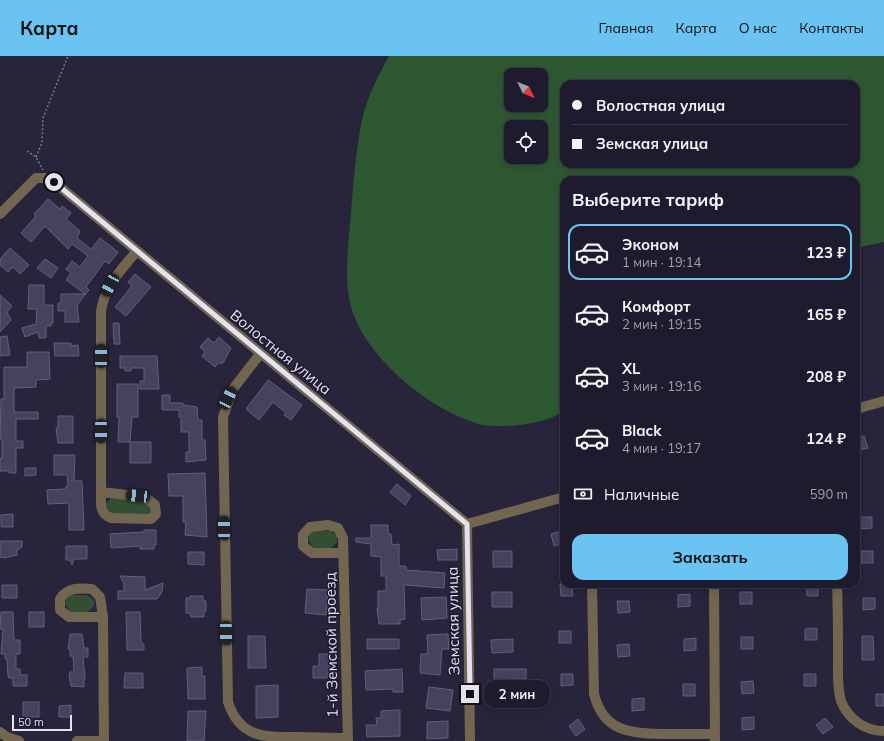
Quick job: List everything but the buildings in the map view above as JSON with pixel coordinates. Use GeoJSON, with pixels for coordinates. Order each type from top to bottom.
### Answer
{"type":"FeatureCollection","features":[{"type":"Feature","properties":{"kind":"street"},"geometry":{"type":"LineString","coordinates":[[0,214],[36,178],[45,178]]}},
{"type":"Feature","properties":{"kind":"street","name":"Волостная улица"},"geometry":{"type":"LineString","coordinates":[[45,178],[54,182],[136,252],[467,524]]}},
{"type":"Feature","properties":{"kind":"street"},"geometry":{"type":"LineString","coordinates":[[100,492],[145,497],[155,505],[156,514],[151,519],[106,517],[101,508],[100,492],[101,312],[103,299],[110,285],[136,252]]}},
{"type":"Feature","properties":{"kind":"street","name":"1-й Земской проезд"},"geometry":{"type":"LineString","coordinates":[[260,354],[233,389],[223,417],[228,702],[231,711],[238,722],[256,735],[274,737],[348,739],[343,552]]}},
{"type":"Feature","properties":{"kind":"street"},"geometry":{"type":"LineString","coordinates":[[860,408],[884,401]]}},
{"type":"Feature","properties":{"kind":"street"},"geometry":{"type":"LineString","coordinates":[[467,524],[560,498]]}},
{"type":"Feature","properties":{"kind":"street","name":"Земская улица"},"geometry":{"type":"LineString","coordinates":[[467,524],[470,741]]}},
{"type":"Feature","properties":{"kind":"street"},"geometry":{"type":"LineString","coordinates":[[592,588],[594,694],[599,709],[604,716],[616,726],[631,732],[715,738],[714,588]]}},
{"type":"Feature","properties":{"kind":"street"},"geometry":{"type":"LineString","coordinates":[[837,588],[838,684],[841,700],[844,708],[855,721],[870,729],[884,731]]}},
{"type":"Feature","properties":{"kind":"street"},"geometry":{"type":"LineString","coordinates":[[77,741],[104,741],[103,617]]}},
{"type":"Feature","properties":{"kind":"street"},"geometry":{"type":"LineString","coordinates":[[0,732],[7,737],[19,741]]}},
{"type":"Feature","properties":{"kind":"path"},"geometry":{"type":"LineString","coordinates":[[36,157],[42,143],[44,118],[68,56]]}},
{"type":"Feature","properties":{"kind":"path"},"geometry":{"type":"LineString","coordinates":[[27,151],[36,157],[43,169],[45,178]]}},
{"type":"Feature","properties":{"kind":"green space"},"geometry":{"type":"Polygon","coordinates":[[[389,56],[884,56],[884,242],[860,247],[860,176],[560,176],[560,414],[546,420],[514,426],[482,425],[447,411],[410,386],[377,354],[364,335],[354,316],[349,297],[347,279],[348,252],[353,185],[362,120],[373,87],[389,56]]]}},
{"type":"Feature","properties":{"kind":"green space"},"geometry":{"type":"Polygon","coordinates":[[[112,497],[143,501],[152,509],[150,515],[108,514],[105,504],[112,497]]]}},
{"type":"Feature","properties":{"kind":"green space"},"geometry":{"type":"Polygon","coordinates":[[[313,531],[331,531],[337,536],[337,542],[330,549],[313,548],[308,540],[313,531]]]}},
{"type":"Feature","properties":{"kind":"green space"},"geometry":{"type":"Polygon","coordinates":[[[70,595],[87,595],[94,600],[94,606],[88,612],[70,612],[65,604],[66,599],[70,595]]]}},
{"type":"Feature","properties":{"kind":"route"},"geometry":{"type":"LineString","coordinates":[[54,182],[136,252],[467,524],[470,694]]}}]}
